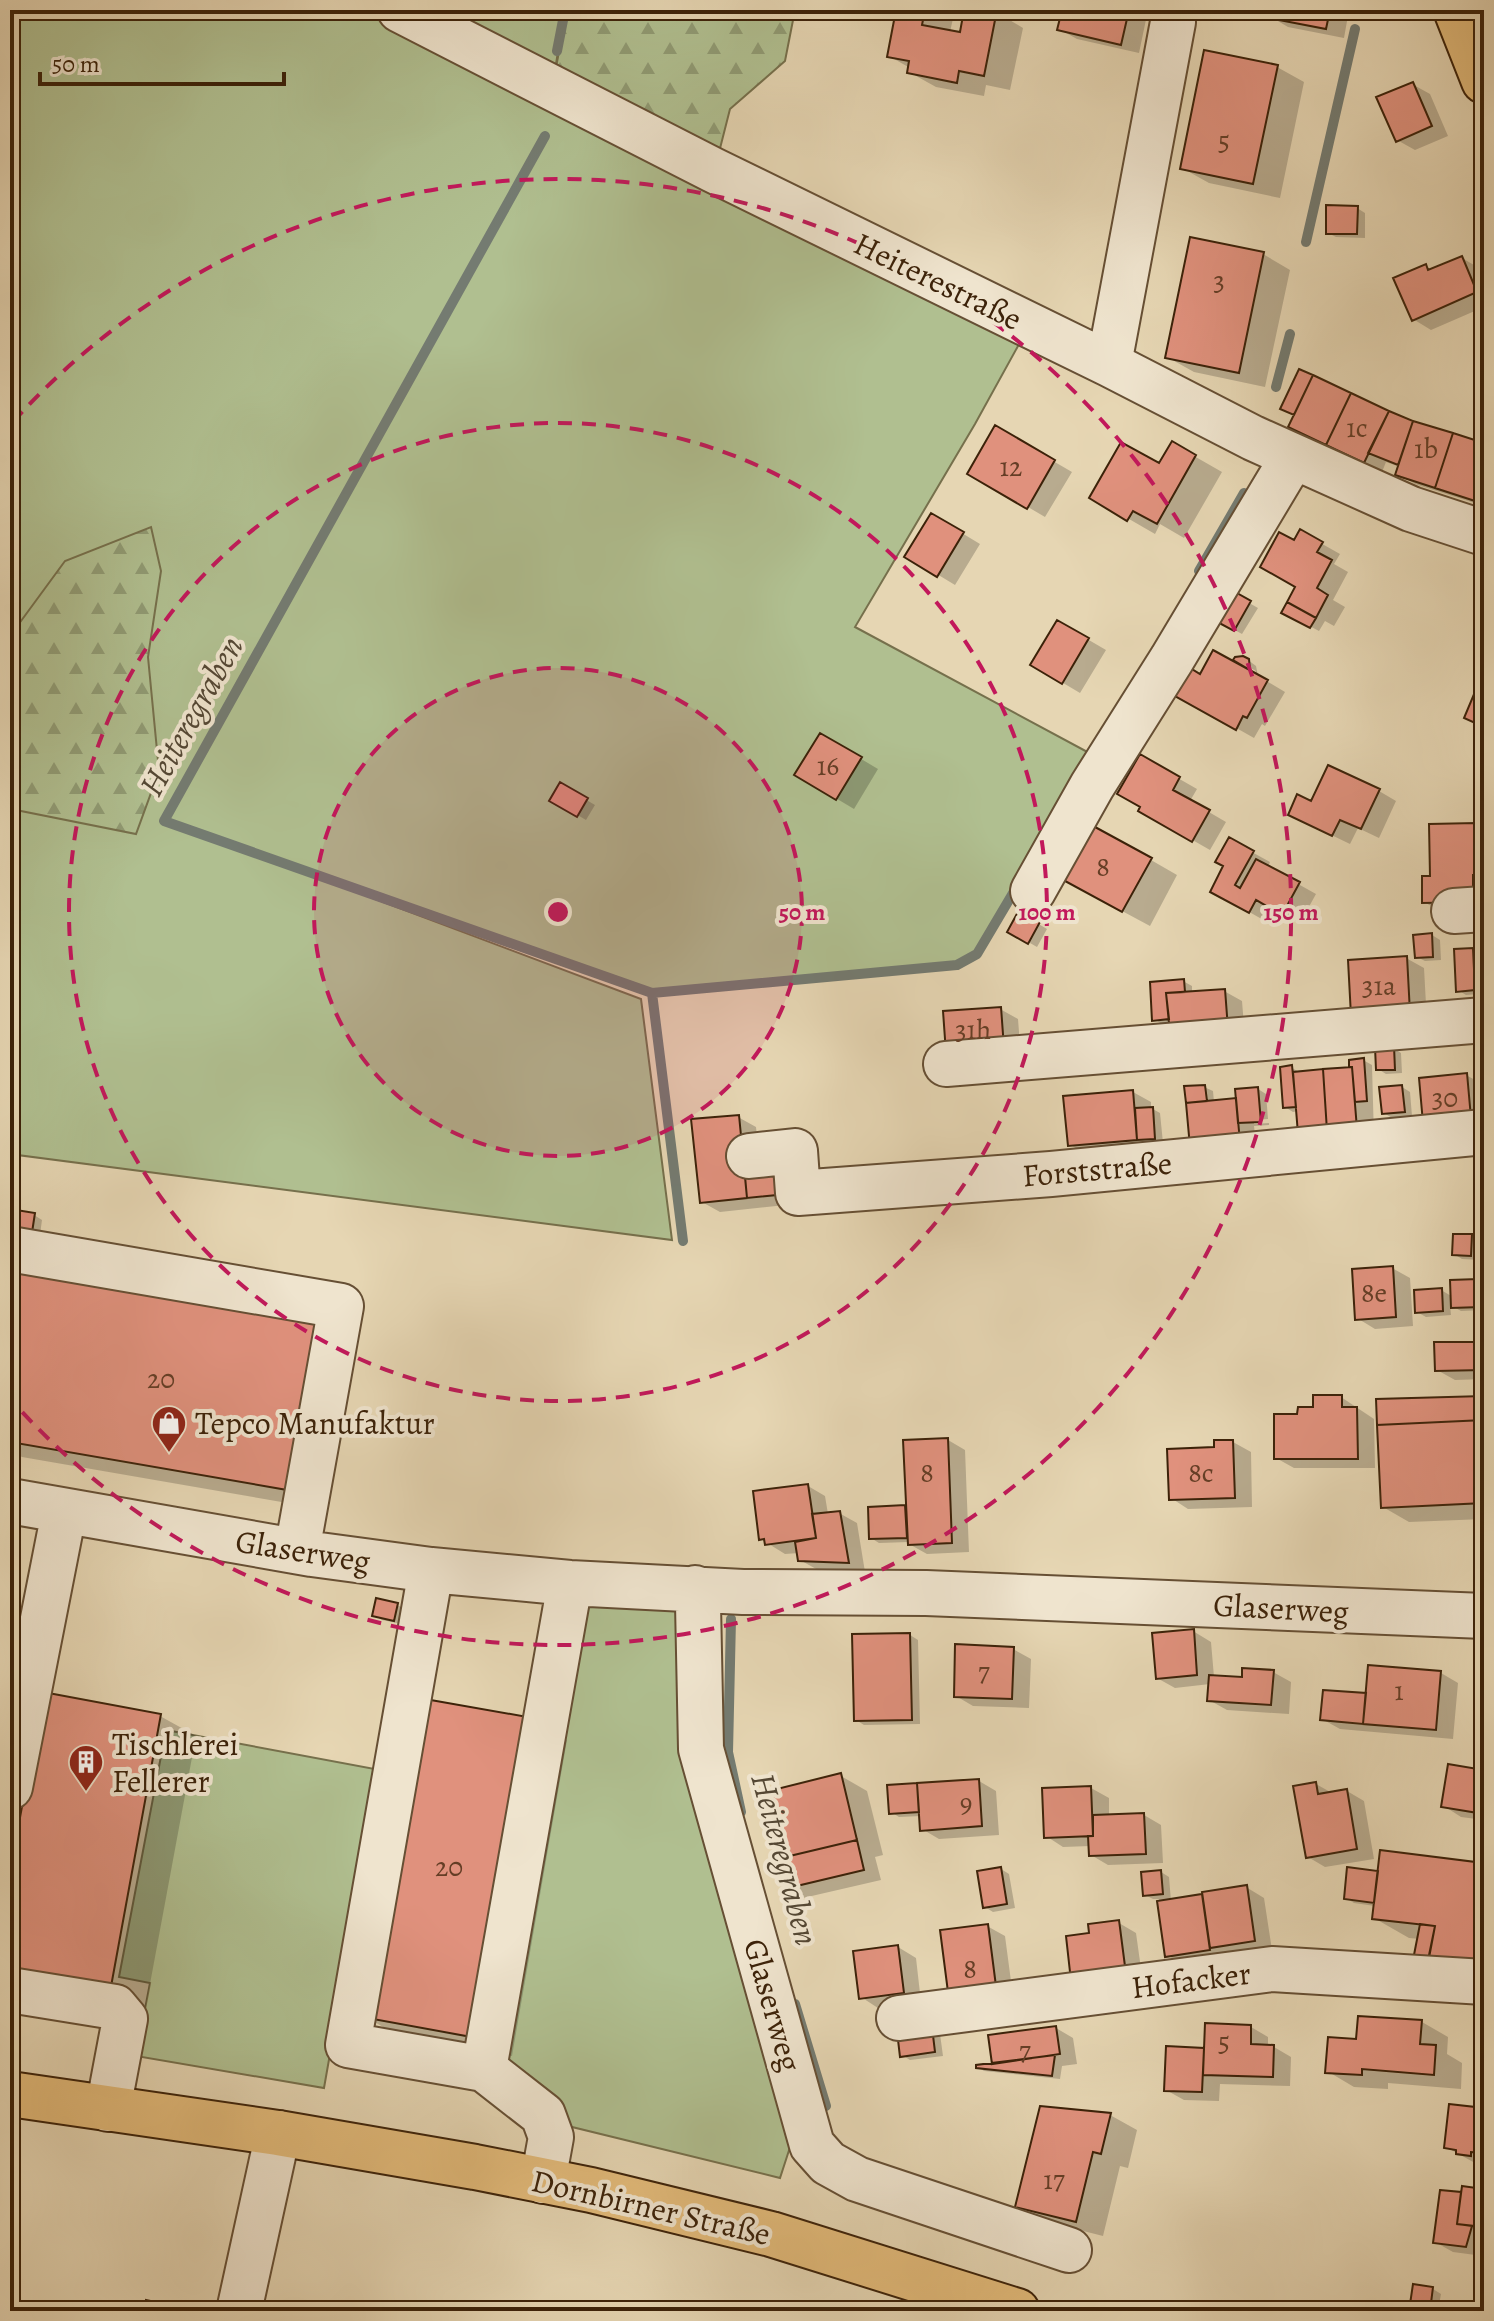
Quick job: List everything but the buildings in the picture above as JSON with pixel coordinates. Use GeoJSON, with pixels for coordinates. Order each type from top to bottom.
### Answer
{"type":"FeatureCollection","features":[{"type":"Feature","properties":{"kind":"main road"},"geometry":{"type":"LineString","coordinates":[[1456,10],[1484,81]]}},
{"type":"Feature","properties":{"kind":"main road","name":"Dornbirner Straße"},"geometry":{"type":"LineString","coordinates":[[10,2094],[278,2133],[543,2181],[771,2234],[1014,2310]]}},
{"type":"Feature","properties":{"kind":"street","name":"Heiterestraße"},"geometry":{"type":"LineString","coordinates":[[400,10],[713,170],[1293,457],[1411,509],[1484,533]]}},
{"type":"Feature","properties":{"kind":"street"},"geometry":{"type":"LineString","coordinates":[[1109,364],[1173,22]]}},
{"type":"Feature","properties":{"kind":"street"},"geometry":{"type":"LineString","coordinates":[[1033,891],[1092,786],[1293,457]]}},
{"type":"Feature","properties":{"kind":"street"},"geometry":{"type":"LineString","coordinates":[[946,1064],[1484,1020]]}},
{"type":"Feature","properties":{"kind":"street","name":"Forststraße"},"geometry":{"type":"LineString","coordinates":[[749,1156],[795,1151],[798,1193],[1051,1174],[1484,1132]]}},
{"type":"Feature","properties":{"kind":"street"},"geometry":{"type":"LineString","coordinates":[[10,1249],[341,1306],[297,1551]]}},
{"type":"Feature","properties":{"kind":"street","name":"Glaserweg"},"geometry":{"type":"LineString","coordinates":[[10,1501],[297,1551],[431,1570],[570,1583],[743,1592],[926,1593],[1484,1616]]}},
{"type":"Feature","properties":{"kind":"street"},"geometry":{"type":"LineString","coordinates":[[10,1787],[64,1512]]}},
{"type":"Feature","properties":{"kind":"street"},"geometry":{"type":"LineString","coordinates":[[431,1570],[348,2045],[484,2069],[543,2115],[551,2137],[543,2181]]}},
{"type":"Feature","properties":{"kind":"street"},"geometry":{"type":"LineString","coordinates":[[484,2069],[570,1583]]}},
{"type":"Feature","properties":{"kind":"street","name":"Glaserweg"},"geometry":{"type":"LineString","coordinates":[[695,1588],[698,1604],[701,1749],[812,2145],[828,2163],[857,2179],[1069,2250]]}},
{"type":"Feature","properties":{"kind":"street","name":"Hofacker"},"geometry":{"type":"LineString","coordinates":[[899,2018],[1272,1969],[1484,1982]]}},
{"type":"Feature","properties":{"kind":"street"},"geometry":{"type":"LineString","coordinates":[[10,1990],[115,2007],[125,2019],[108,2109]]}},
{"type":"Feature","properties":{"kind":"street"},"geometry":{"type":"LineString","coordinates":[[239,2311],[278,2133]]}},
{"type":"Feature","properties":{"kind":"green space"},"geometry":{"type":"Polygon","coordinates":[[[10,10],[565,10],[552,88],[1029,326],[855,627],[1093,755],[977,954],[957,965],[652,993],[226,843],[641,999],[672,1240],[10,1154],[10,10]]]}},
{"type":"Feature","properties":{"kind":"green space"},"geometry":{"type":"Polygon","coordinates":[[[567,10],[795,10],[785,61],[730,109],[713,176],[552,88],[567,10]]]}},
{"type":"Feature","properties":{"kind":"green space"},"geometry":{"type":"Polygon","coordinates":[[[151,527],[161,571],[148,657],[159,771],[136,834],[16,810],[10,806],[10,636],[65,561],[151,527]]]}},
{"type":"Feature","properties":{"kind":"green space"},"geometry":{"type":"Polygon","coordinates":[[[590,1605],[685,1608],[793,2138],[780,2178],[564,2125],[497,2059],[581,1615],[590,1605]]]}},
{"type":"Feature","properties":{"kind":"green space"},"geometry":{"type":"Polygon","coordinates":[[[166,1730],[380,1770],[324,2088],[136,2056],[150,1983],[119,1977],[166,1730]]]}},
{"type":"Feature","properties":{"kind":"waterway","name":"Heiteregraben"},"geometry":{"type":"LineString","coordinates":[[557,51],[565,10]]}},
{"type":"Feature","properties":{"kind":"waterway"},"geometry":{"type":"LineString","coordinates":[[1306,242],[1355,29]]}},
{"type":"Feature","properties":{"kind":"waterway","name":"Heiteregraben"},"geometry":{"type":"LineString","coordinates":[[545,136],[164,821],[652,993],[683,1241]]}},
{"type":"Feature","properties":{"kind":"waterway"},"geometry":{"type":"LineString","coordinates":[[1276,387],[1290,334]]}},
{"type":"Feature","properties":{"kind":"waterway"},"geometry":{"type":"LineString","coordinates":[[1199,571],[1244,493]]}},
{"type":"Feature","properties":{"kind":"waterway"},"geometry":{"type":"LineString","coordinates":[[652,993],[957,965],[977,954],[1019,883]]}},
{"type":"Feature","properties":{"kind":"waterway","name":"Heiteregraben"},"geometry":{"type":"LineString","coordinates":[[731,1619],[728,1752],[741,1812]]}},
{"type":"Feature","properties":{"kind":"waterway","name":"Heiteregraben"},"geometry":{"type":"LineString","coordinates":[[795,2004],[826,2106]]}},
{"type":"Feature","properties":{"kind":"place","name":"Tepco Manufaktur"},"geometry":{"type":"Point","coordinates":[169,1454]}},
{"type":"Feature","properties":{"kind":"place","name":"Tischlerei Fellerer"},"geometry":{"type":"Point","coordinates":[86,1793]}}]}
